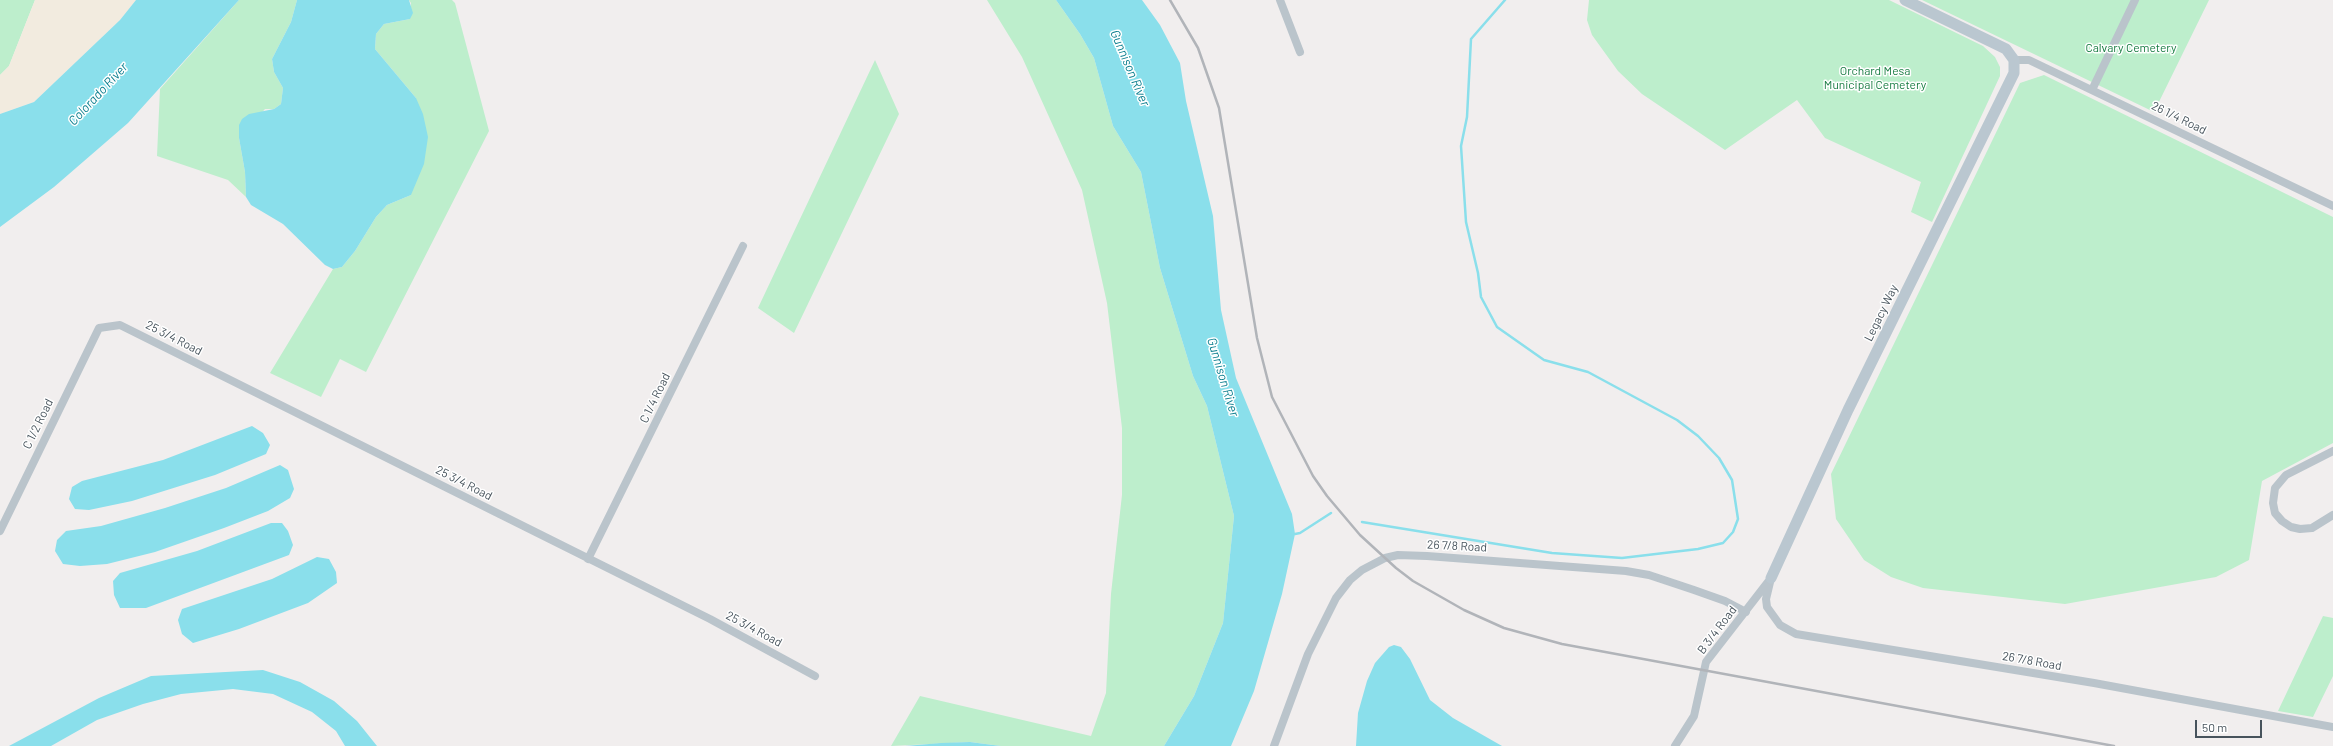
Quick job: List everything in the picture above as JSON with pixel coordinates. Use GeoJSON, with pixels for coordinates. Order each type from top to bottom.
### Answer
{"type":"FeatureCollection","features":[{"type":"Feature","properties":{"kind":"street"},"geometry":{"type":"LineString","coordinates":[[1280,0],[1300,52]]}},
{"type":"Feature","properties":{"kind":"street"},"geometry":{"type":"LineString","coordinates":[[1905,0],[2006,49],[2014,60]]}},
{"type":"Feature","properties":{"kind":"street"},"geometry":{"type":"LineString","coordinates":[[2092,90],[2135,0]]}},
{"type":"Feature","properties":{"kind":"street","name":"26 1/4 Road"},"geometry":{"type":"LineString","coordinates":[[2014,60],[2029,60],[2333,206]]}},
{"type":"Feature","properties":{"kind":"street","name":"Legacy Way"},"geometry":{"type":"LineString","coordinates":[[1771,578],[1848,410],[2014,73],[2014,60]]}},
{"type":"Feature","properties":{"kind":"street","name":"C 1/4 Road"},"geometry":{"type":"LineString","coordinates":[[588,559],[743,246]]}},
{"type":"Feature","properties":{"kind":"street","name":"25 3/4 Road"},"geometry":{"type":"LineString","coordinates":[[99,328],[120,325],[710,619],[815,676]]}},
{"type":"Feature","properties":{"kind":"street","name":"C 1/2 Road"},"geometry":{"type":"LineString","coordinates":[[0,531],[99,328]]}},
{"type":"Feature","properties":{"kind":"street"},"geometry":{"type":"LineString","coordinates":[[2333,451],[2286,475],[2275,488],[2273,503],[2275,513],[2282,521],[2291,527],[2300,529],[2312,528],[2333,515]]}},
{"type":"Feature","properties":{"kind":"street","name":"26 7/8 Road"},"geometry":{"type":"LineString","coordinates":[[1274,746],[1308,654],[1336,598],[1350,580],[1362,570],[1385,558],[1398,555],[1427,556],[1626,571],[1650,575],[1694,590],[1725,601],[1746,612]]}},
{"type":"Feature","properties":{"kind":"street","name":"B 3/4 Road"},"geometry":{"type":"LineString","coordinates":[[1675,746],[1694,716],[1706,662],[1771,578]]}},
{"type":"Feature","properties":{"kind":"street","name":"26 7/8 Road"},"geometry":{"type":"LineString","coordinates":[[1771,578],[1766,599],[1767,607],[1780,626],[1796,634],[2081,681],[2333,727]]}},
{"type":"Feature","properties":{"kind":"green space"},"geometry":{"type":"Polygon","coordinates":[[[0,0],[35,0],[9,66],[0,75],[0,0]]]}},
{"type":"Feature","properties":{"kind":"green space"},"geometry":{"type":"Polygon","coordinates":[[[239,0],[297,0],[291,22],[272,59],[274,72],[283,88],[281,104],[274,109],[265,109],[239,138],[245,172],[246,197],[228,180],[157,156],[160,89],[239,0]]]}},
{"type":"Feature","properties":{"kind":"green space"},"geometry":{"type":"Polygon","coordinates":[[[409,0],[452,0],[455,3],[489,131],[366,372],[340,359],[321,397],[270,373],[333,269],[342,267],[355,251],[376,217],[387,205],[411,195],[416,98],[375,49],[376,34],[384,24],[410,19],[411,3],[409,0]]]}},
{"type":"Feature","properties":{"kind":"green space"},"geometry":{"type":"Polygon","coordinates":[[[987,0],[1056,0],[1080,34],[1094,58],[1113,126],[1141,172],[1160,268],[1193,376],[1207,406],[1234,516],[1223,623],[1194,696],[1164,746],[1001,746],[970,742],[891,746],[920,696],[1091,736],[1106,693],[1111,594],[1122,495],[1122,428],[1107,303],[1082,190],[1022,57],[987,0]]]}},
{"type":"Feature","properties":{"kind":"green space","name":"Orchard Mesa Municipal Cemetery"},"geometry":{"type":"Polygon","coordinates":[[[1589,0],[1889,0],[1983,46],[1995,57],[2000,67],[2000,76],[1932,222],[1911,212],[1921,182],[1825,138],[1797,100],[1725,150],[1642,94],[1618,71],[1592,35],[1587,20],[1589,0]]]}},
{"type":"Feature","properties":{"kind":"green space","name":"Calvary Cemetery"},"geometry":{"type":"Polygon","coordinates":[[[1922,0],[2209,0],[2154,112],[1922,0]]]}},
{"type":"Feature","properties":{"kind":"green space"},"geometry":{"type":"Polygon","coordinates":[[[875,60],[899,114],[794,333],[758,308],[875,60]]]}},
{"type":"Feature","properties":{"kind":"green space"},"geometry":{"type":"Polygon","coordinates":[[[2044,75],[2333,217],[2333,443],[2262,481],[2249,560],[2216,577],[2065,604],[1923,588],[1891,577],[1864,560],[1836,519],[1831,474],[2020,83],[2044,75]]]}},
{"type":"Feature","properties":{"kind":"green space"},"geometry":{"type":"Polygon","coordinates":[[[2323,616],[2333,618],[2333,676],[2313,717],[2278,711],[2323,616]]]}},
{"type":"Feature","properties":{"kind":"sand"},"geometry":{"type":"Polygon","coordinates":[[[35,0],[136,0],[120,20],[34,102],[0,114],[0,75],[9,66],[35,0]]]}},
{"type":"Feature","properties":{"kind":"water","name":"Colorado River"},"geometry":{"type":"Polygon","coordinates":[[[136,0],[239,0],[128,123],[54,187],[0,227],[0,114],[34,102],[120,20],[136,0]]]}},
{"type":"Feature","properties":{"kind":"water"},"geometry":{"type":"Polygon","coordinates":[[[297,0],[409,0],[413,13],[410,19],[384,24],[376,34],[375,49],[416,98],[423,114],[428,137],[424,164],[411,195],[387,205],[376,217],[355,251],[342,267],[333,269],[325,265],[283,224],[251,205],[246,197],[245,172],[239,138],[239,125],[242,119],[249,114],[274,109],[281,104],[283,88],[274,72],[272,59],[291,22],[297,0]]]}},
{"type":"Feature","properties":{"kind":"water","name":"Gunnison River"},"geometry":{"type":"Polygon","coordinates":[[[1056,0],[1142,0],[1160,25],[1180,63],[1186,101],[1213,216],[1221,310],[1236,378],[1292,514],[1295,534],[1282,594],[1254,691],[1231,746],[1164,746],[1194,696],[1223,623],[1234,516],[1207,406],[1193,376],[1160,268],[1141,172],[1113,126],[1094,58],[1080,34],[1056,0]]]}},
{"type":"Feature","properties":{"kind":"water"},"geometry":{"type":"Polygon","coordinates":[[[252,426],[263,433],[270,445],[266,454],[215,475],[132,501],[89,510],[75,509],[69,499],[72,487],[82,481],[163,460],[252,426]]]}},
{"type":"Feature","properties":{"kind":"water"},"geometry":{"type":"Polygon","coordinates":[[[280,465],[288,470],[294,489],[290,498],[268,511],[224,528],[155,552],[107,564],[80,566],[63,564],[55,551],[57,540],[66,531],[101,526],[165,508],[226,488],[280,465]]]}},
{"type":"Feature","properties":{"kind":"water"},"geometry":{"type":"Polygon","coordinates":[[[271,523],[282,523],[288,531],[293,545],[289,555],[146,608],[120,608],[114,595],[113,581],[120,573],[197,551],[271,523]]]}},
{"type":"Feature","properties":{"kind":"water"},"geometry":{"type":"Polygon","coordinates":[[[317,557],[329,559],[336,572],[337,583],[308,603],[239,629],[193,643],[182,634],[178,620],[182,609],[272,579],[317,557]]]}},
{"type":"Feature","properties":{"kind":"water"},"geometry":{"type":"Polygon","coordinates":[[[1394,645],[1401,647],[1410,659],[1430,700],[1453,718],[1502,746],[1356,746],[1358,713],[1367,681],[1375,663],[1389,647],[1394,645]]]}},
{"type":"Feature","properties":{"kind":"water"},"geometry":{"type":"Polygon","coordinates":[[[263,670],[300,682],[334,701],[357,721],[377,746],[345,746],[336,731],[312,712],[273,694],[233,689],[181,694],[143,704],[97,720],[51,746],[9,746],[99,698],[151,676],[263,670]]]}},
{"type":"Feature","properties":{"kind":"water"},"geometry":{"type":"Polygon","coordinates":[[[970,742],[1001,746],[905,746],[941,743],[970,742]]]}},
{"type":"Feature","properties":{"kind":"waterway"},"geometry":{"type":"LineString","coordinates":[[1362,522],[1552,553],[1622,558],[1698,549],[1723,543],[1733,532],[1738,519],[1732,480],[1719,458],[1698,436],[1677,420],[1588,372],[1544,360],[1497,327],[1481,297],[1478,273],[1466,222],[1461,146],[1467,117],[1471,39],[1505,0]]}},
{"type":"Feature","properties":{"kind":"waterway"},"geometry":{"type":"LineString","coordinates":[[1295,534],[1300,533],[1331,513]]}},
{"type":"Feature","properties":{"kind":"railway"},"geometry":{"type":"LineString","coordinates":[[1170,0],[1198,48],[1219,108],[1257,338],[1272,397],[1313,476],[1327,496],[1360,535],[1396,568],[1413,581],[1464,610],[1504,628],[1562,644],[2114,746]]}}]}
